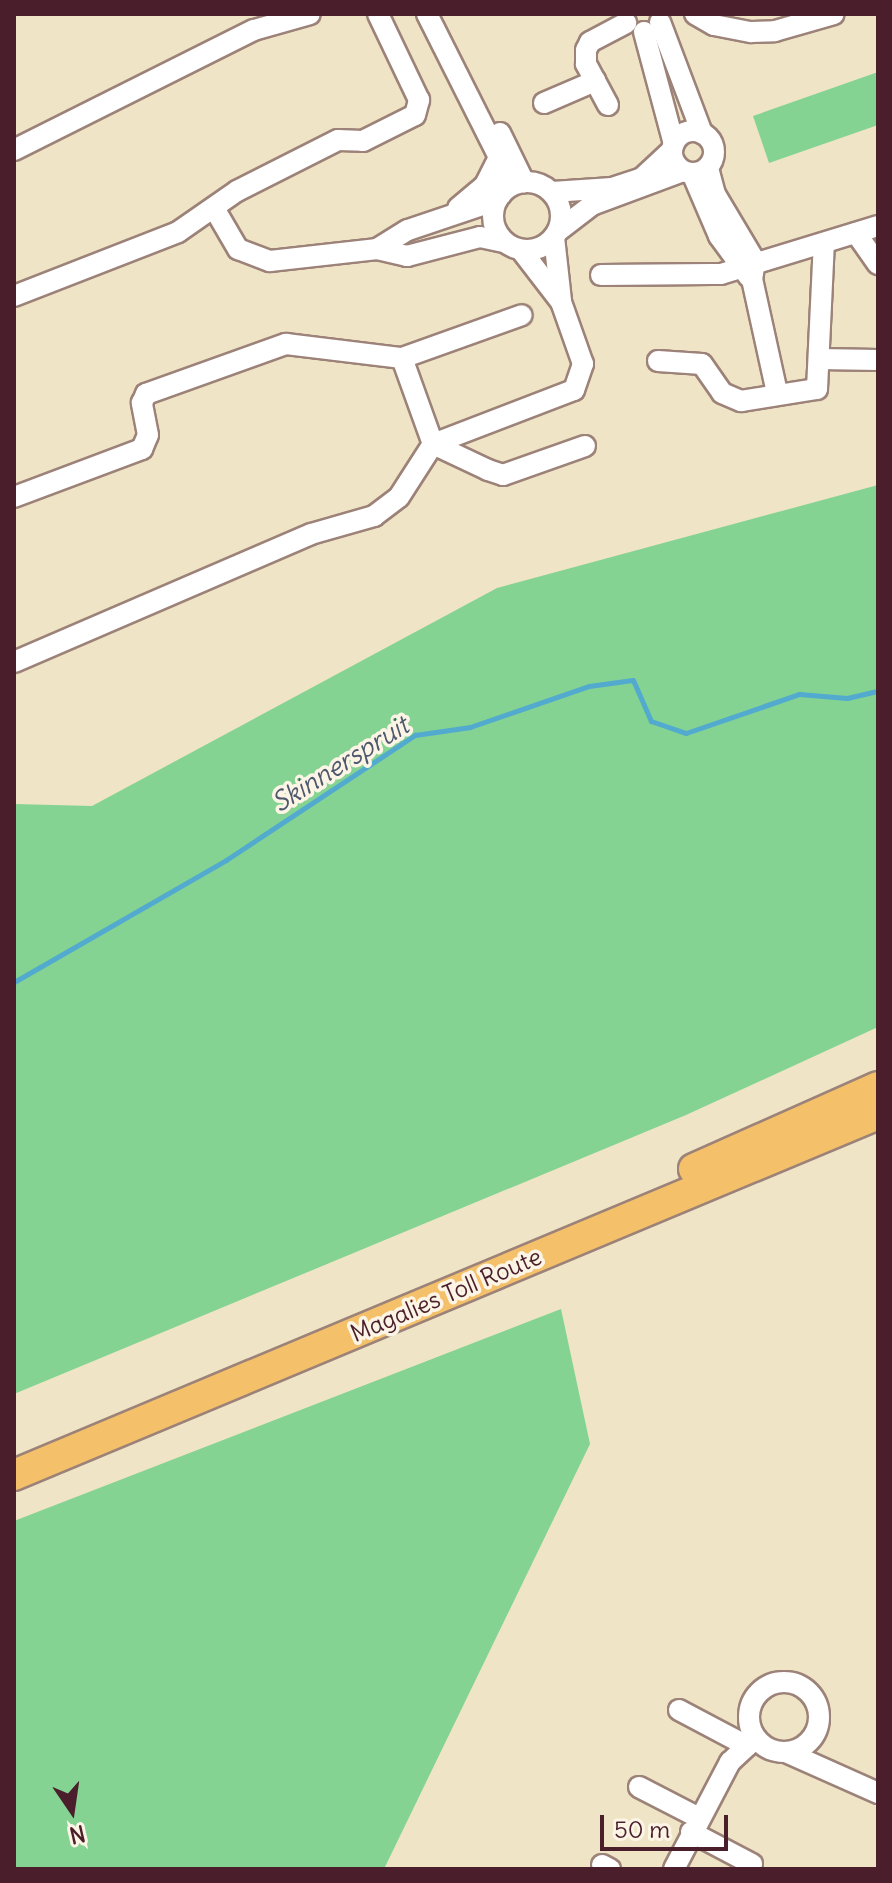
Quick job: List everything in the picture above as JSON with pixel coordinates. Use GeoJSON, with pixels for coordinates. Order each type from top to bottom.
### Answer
{"type":"FeatureCollection","features":[{"type":"Feature","properties":{"kind":"highway"},"geometry":{"type":"LineString","coordinates":[[560,1239],[878,1087]]}},
{"type":"Feature","properties":{"kind":"highway","name":"Magalies Toll Route"},"geometry":{"type":"LineString","coordinates":[[14,1475],[560,1239],[878,1096]]}},
{"type":"Feature","properties":{"kind":"highway","name":"Magalies Toll Route"},"geometry":{"type":"LineString","coordinates":[[14,1455],[878,1114]]}},
{"type":"Feature","properties":{"kind":"highway"},"geometry":{"type":"LineString","coordinates":[[560,1239],[878,1130]]}},
{"type":"Feature","properties":{"kind":"street"},"geometry":{"type":"LineString","coordinates":[[14,150],[254,30],[310,14]]}},
{"type":"Feature","properties":{"kind":"street"},"geometry":{"type":"LineString","coordinates":[[14,296],[178,232],[237,191],[338,140],[363,141],[415,115],[419,100],[378,14]]}},
{"type":"Feature","properties":{"kind":"street"},"geometry":{"type":"LineString","coordinates":[[427,14],[499,157],[506,177],[495,227],[561,302]]}},
{"type":"Feature","properties":{"kind":"street"},"geometry":{"type":"LineString","coordinates":[[441,14],[524,182],[552,192],[612,188],[642,178],[683,134],[702,133]]}},
{"type":"Feature","properties":{"kind":"street"},"geometry":{"type":"LineString","coordinates":[[695,14],[714,25],[751,32],[788,28],[834,14]]}},
{"type":"Feature","properties":{"kind":"street"},"geometry":{"type":"LineString","coordinates":[[214,208],[238,249],[253,258],[297,260],[377,249],[407,256],[480,237],[513,246],[540,248],[592,205],[694,171],[714,149],[702,133],[683,81],[643,21]]}},
{"type":"Feature","properties":{"kind":"street"},"geometry":{"type":"LineString","coordinates":[[608,105],[595,81],[586,50],[590,42],[643,21]]}},
{"type":"Feature","properties":{"kind":"street"},"geometry":{"type":"LineString","coordinates":[[643,21],[673,147],[694,171],[749,269],[777,393]]}},
{"type":"Feature","properties":{"kind":"street"},"geometry":{"type":"LineString","coordinates":[[544,103],[595,81]]}},
{"type":"Feature","properties":{"kind":"street"},"geometry":{"type":"LineString","coordinates":[[659,89],[683,81]]}},
{"type":"Feature","properties":{"kind":"street"},"geometry":{"type":"LineString","coordinates":[[437,220],[475,198],[499,157]]}},
{"type":"Feature","properties":{"kind":"street"},"geometry":{"type":"LineString","coordinates":[[377,249],[408,230],[499,198],[524,182]]}},
{"type":"Feature","properties":{"kind":"street"},"geometry":{"type":"LineString","coordinates":[[14,662],[311,534],[374,516],[399,497],[433,444],[574,390],[583,364],[561,302],[556,234],[561,211],[552,192]]}},
{"type":"Feature","properties":{"kind":"street"},"geometry":{"type":"LineString","coordinates":[[601,275],[721,274],[749,269],[878,226]]}},
{"type":"Feature","properties":{"kind":"street"},"geometry":{"type":"LineString","coordinates":[[856,233],[878,264]]}},
{"type":"Feature","properties":{"kind":"street"},"geometry":{"type":"LineString","coordinates":[[658,361],[702,364],[730,399],[817,389],[824,243]]}},
{"type":"Feature","properties":{"kind":"street"},"geometry":{"type":"LineString","coordinates":[[14,497],[142,449],[148,435],[142,403],[146,394],[286,344],[402,358],[522,315]]}},
{"type":"Feature","properties":{"kind":"street"},"geometry":{"type":"LineString","coordinates":[[402,358],[433,444],[503,475],[585,446]]}},
{"type":"Feature","properties":{"kind":"street"},"geometry":{"type":"LineString","coordinates":[[819,359],[878,360]]}},
{"type":"Feature","properties":{"kind":"street"},"geometry":{"type":"LineString","coordinates":[[752,1742],[748,1709],[757,1693],[775,1683],[793,1683],[811,1693],[819,1708],[817,1733],[833,1773]]}},
{"type":"Feature","properties":{"kind":"street"},"geometry":{"type":"LineString","coordinates":[[679,1710],[774,1751],[786,1752],[878,1793]]}},
{"type":"Feature","properties":{"kind":"street"},"geometry":{"type":"LineString","coordinates":[[786,1752],[817,1733]]}},
{"type":"Feature","properties":{"kind":"street"},"geometry":{"type":"LineString","coordinates":[[674,1869],[730,1762],[752,1742]]}},
{"type":"Feature","properties":{"kind":"street"},"geometry":{"type":"LineString","coordinates":[[639,1787],[752,1864]]}},
{"type":"Feature","properties":{"kind":"green space"},"geometry":{"type":"Polygon","coordinates":[[[878,72],[878,125],[769,163],[753,116],[878,72]]]}},
{"type":"Feature","properties":{"kind":"green space"},"geometry":{"type":"Polygon","coordinates":[[[878,485],[878,1027],[686,1115],[14,1394],[14,804],[92,806],[497,588],[878,485]]]}},
{"type":"Feature","properties":{"kind":"green space"},"geometry":{"type":"Polygon","coordinates":[[[561,1309],[590,1444],[384,1869],[14,1869],[14,1521],[561,1309]]]}},
{"type":"Feature","properties":{"kind":"waterway","name":"Skinnerspruit"},"geometry":{"type":"LineString","coordinates":[[14,982],[226,860],[415,735],[470,727],[589,686],[633,680],[651,721],[686,733],[799,694],[847,698],[878,691]]}}]}
